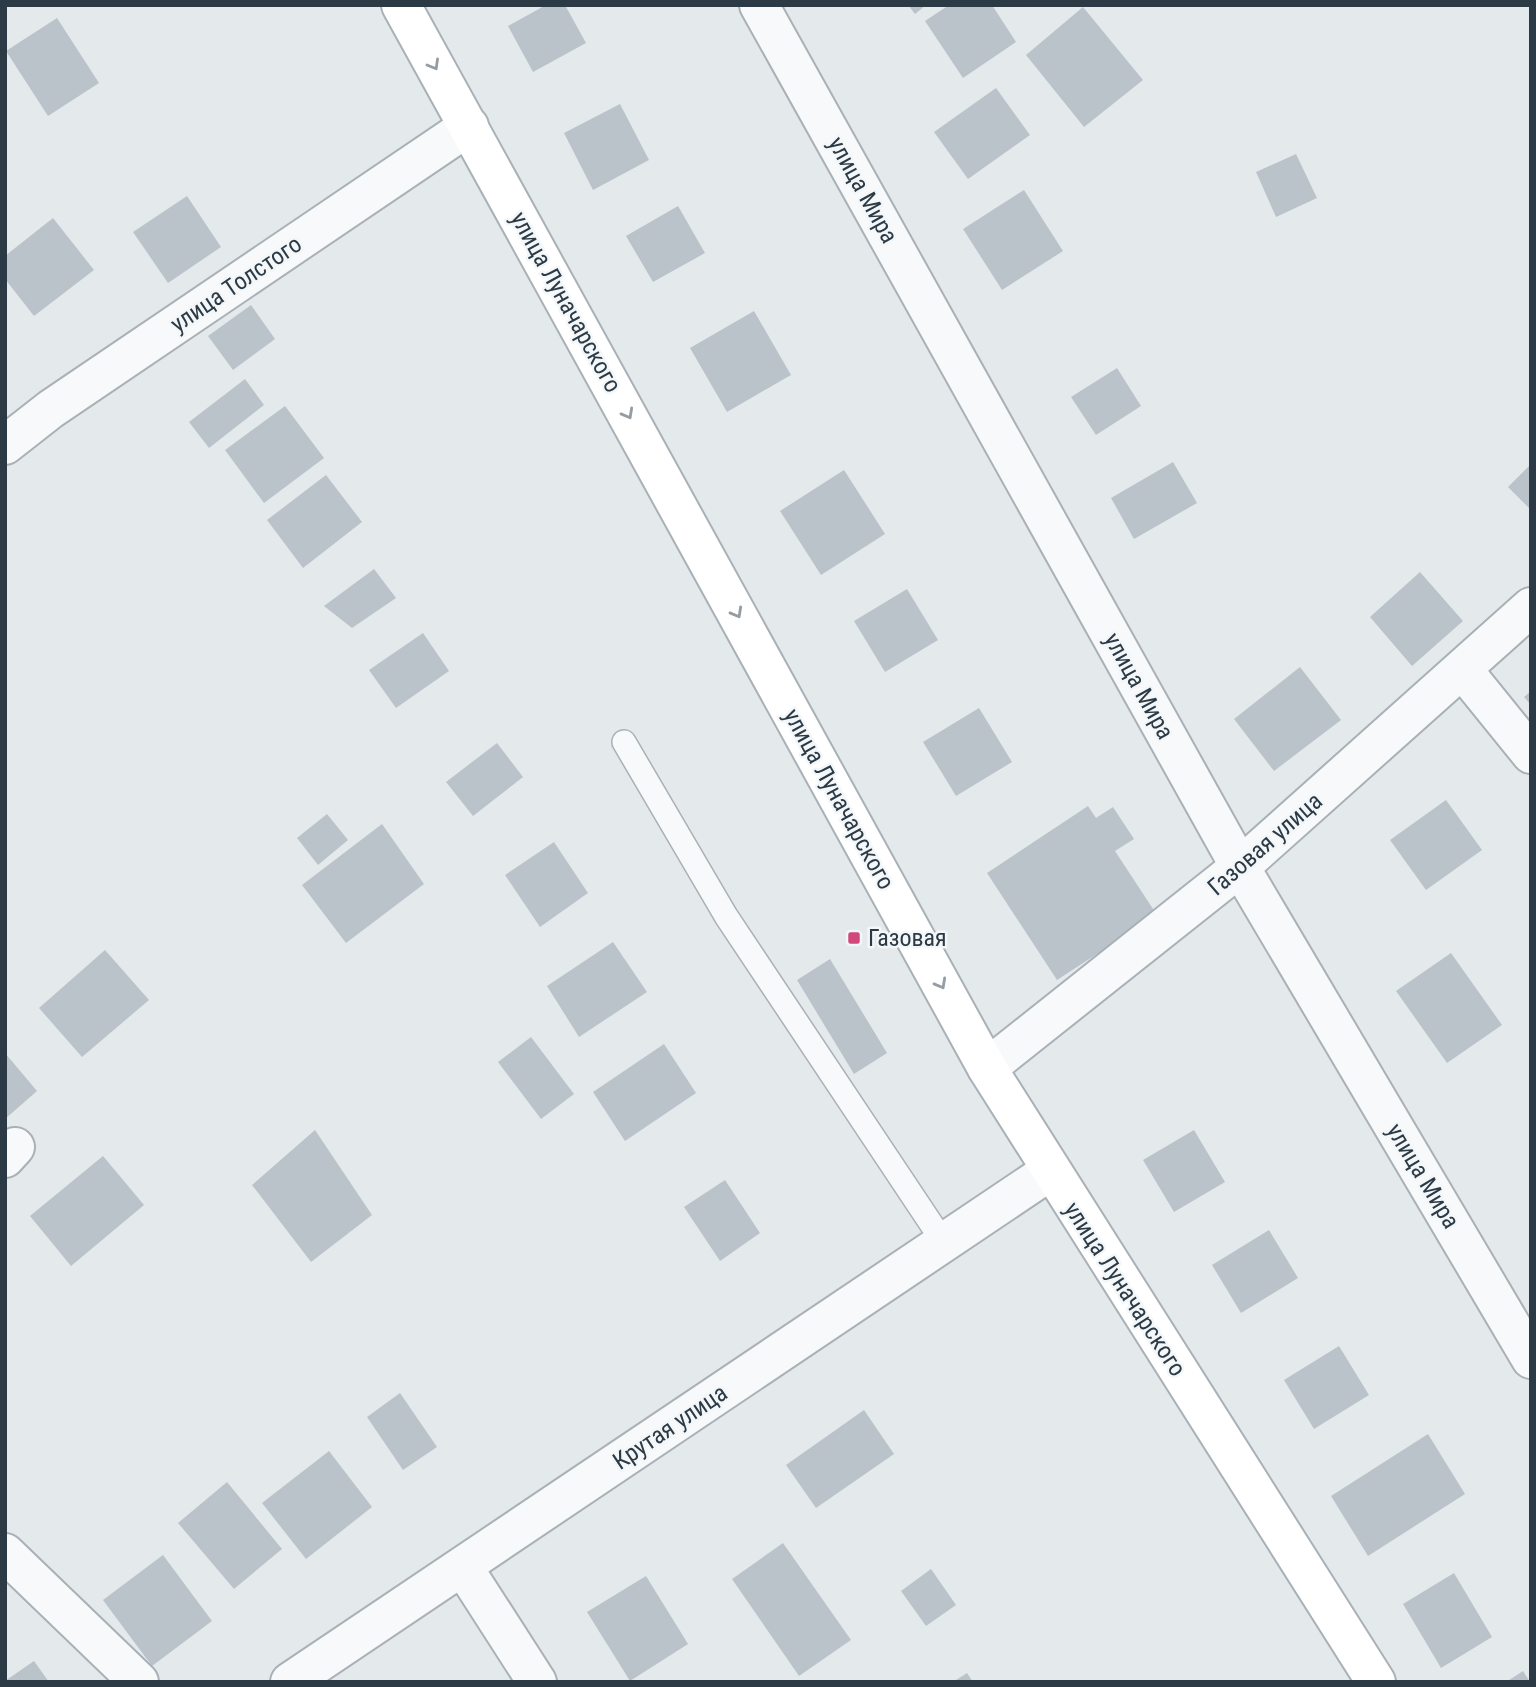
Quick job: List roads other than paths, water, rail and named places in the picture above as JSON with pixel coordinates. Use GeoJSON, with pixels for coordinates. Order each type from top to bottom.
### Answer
{"type":"FeatureCollection","features":[{"type":"Feature","properties":{"kind":"main road","name":"улица Луначарского"},"geometry":{"type":"LineString","coordinates":[[401,5],[987,1068],[1376,1682]]}},
{"type":"Feature","properties":{"kind":"street","name":"улица Мира"},"geometry":{"type":"LineString","coordinates":[[759,5],[1240,867],[1531,1359]]}},
{"type":"Feature","properties":{"kind":"street","name":"улица Толстого"},"geometry":{"type":"LineString","coordinates":[[5,445],[51,409],[470,126]]}},
{"type":"Feature","properties":{"kind":"street","name":"Газовая улица"},"geometry":{"type":"LineString","coordinates":[[987,1068],[1240,867],[1531,607]]}},
{"type":"Feature","properties":{"kind":"street"},"geometry":{"type":"LineString","coordinates":[[1463,670],[1531,754]]}},
{"type":"Feature","properties":{"kind":"street","name":"Крутая улица"},"geometry":{"type":"LineString","coordinates":[[290,1682],[1050,1171]]}},
{"type":"Feature","properties":{"kind":"street"},"geometry":{"type":"LineString","coordinates":[[5,1553],[139,1682]]}},
{"type":"Feature","properties":{"kind":"street"},"geometry":{"type":"LineString","coordinates":[[463,1567],[537,1682]]}},
{"type":"Feature","properties":{"kind":"lane"},"geometry":{"type":"LineString","coordinates":[[624,741],[726,916],[944,1243]]}},
{"type":"Feature","properties":{"kind":"place","name":"Газовая"},"geometry":{"type":"Point","coordinates":[854,938]}}]}
